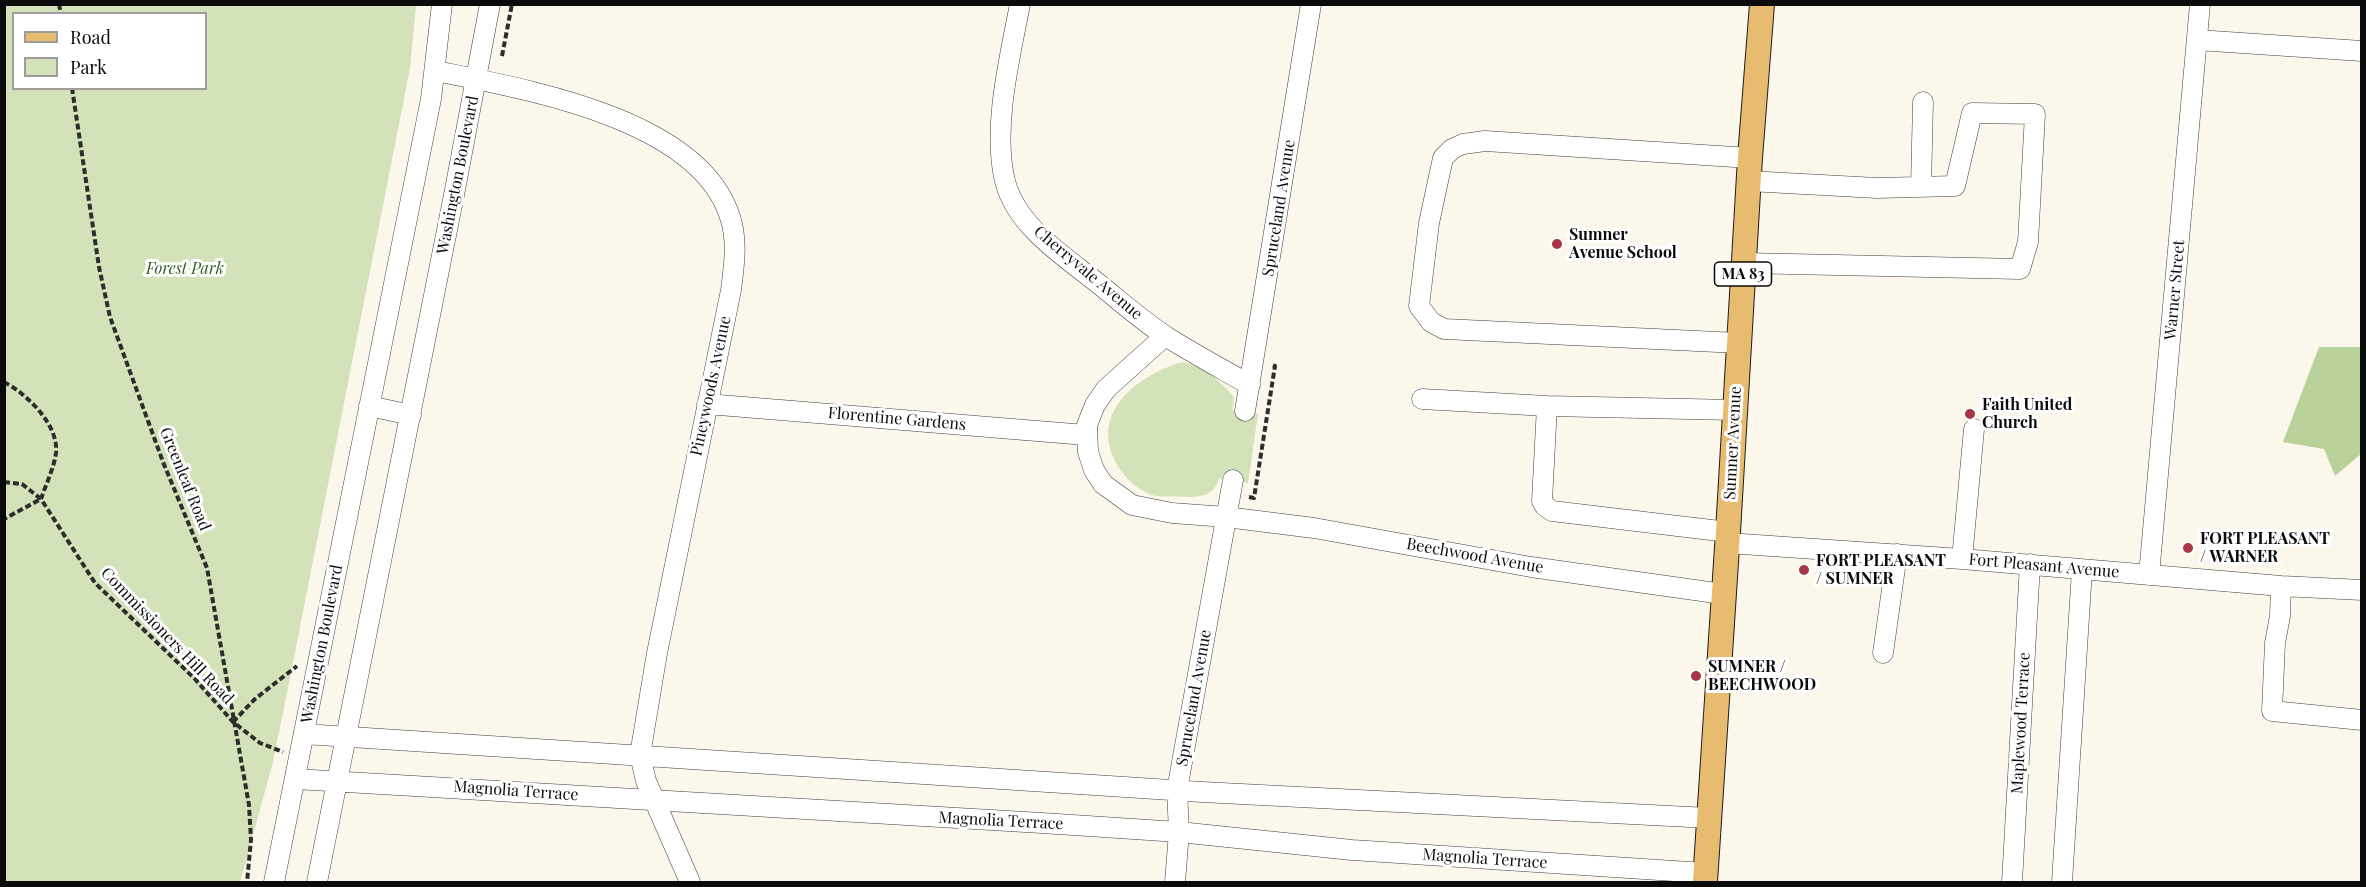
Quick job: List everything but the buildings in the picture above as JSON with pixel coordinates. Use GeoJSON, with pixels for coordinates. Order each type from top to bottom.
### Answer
{"type":"FeatureCollection","features":[{"type":"Feature","properties":{"kind":"main road","name":"Sumner Avenue"},"geometry":{"type":"LineString","coordinates":[[1705,878],[1728,538],[1749,170],[1762,4]]}},
{"type":"Feature","properties":{"kind":"street","name":"Washington Boulevard"},"geometry":{"type":"LineString","coordinates":[[274,882],[436,71],[442,4]]}},
{"type":"Feature","properties":{"kind":"street","name":"Washington Boulevard"},"geometry":{"type":"LineString","coordinates":[[317,882],[411,415],[490,4]]}},
{"type":"Feature","properties":{"kind":"street","name":"Cherryvale Avenue"},"geometry":{"type":"LineString","coordinates":[[1020,4],[1002,111],[1004,172],[1010,194],[1023,215],[1045,240],[1165,336],[1250,385]]}},
{"type":"Feature","properties":{"kind":"street","name":"Spruceland Avenue"},"geometry":{"type":"LineString","coordinates":[[1245,411],[1311,4]]}},
{"type":"Feature","properties":{"kind":"street","name":"Warner Street"},"geometry":{"type":"LineString","coordinates":[[2149,575],[2200,4]]}},
{"type":"Feature","properties":{"kind":"street"},"geometry":{"type":"LineString","coordinates":[[2197,40],[2361,51]]}},
{"type":"Feature","properties":{"kind":"street","name":"Pineywoods Avenue"},"geometry":{"type":"LineString","coordinates":[[436,71],[576,103],[622,120],[680,154],[697,168],[715,188],[730,215],[734,232],[735,257],[724,331],[657,653],[640,755],[642,768],[690,882]]}},
{"type":"Feature","properties":{"kind":"street"},"geometry":{"type":"LineString","coordinates":[[1921,187],[1923,102]]}},
{"type":"Feature","properties":{"kind":"street"},"geometry":{"type":"LineString","coordinates":[[1739,343],[1444,329],[1431,322],[1419,306],[1429,223],[1443,158],[1452,149],[1463,144],[1485,141],[1749,170],[1877,188],[1955,186],[1972,113],[2035,114],[2028,242],[2020,269],[1744,263]]}},
{"type":"Feature","properties":{"kind":"street"},"geometry":{"type":"LineString","coordinates":[[1086,435],[1090,414],[1106,389],[1165,336]]}},
{"type":"Feature","properties":{"kind":"street"},"geometry":{"type":"LineString","coordinates":[[1422,399],[1546,406],[1735,410]]}},
{"type":"Feature","properties":{"kind":"street","name":"Florentine Gardens"},"geometry":{"type":"LineString","coordinates":[[707,404],[1086,435]]}},
{"type":"Feature","properties":{"kind":"street"},"geometry":{"type":"LineString","coordinates":[[369,406],[411,415]]}},
{"type":"Feature","properties":{"kind":"street","name":"Fort Pleasant Avenue"},"geometry":{"type":"LineString","coordinates":[[1546,406],[1542,495],[1545,506],[1552,511],[1728,538],[2082,570],[2361,590]]}},
{"type":"Feature","properties":{"kind":"street"},"geometry":{"type":"LineString","coordinates":[[1962,559],[1974,429]]}},
{"type":"Feature","properties":{"kind":"street","name":"Beechwood Avenue"},"geometry":{"type":"LineString","coordinates":[[1086,435],[1088,452],[1094,470],[1103,484],[1121,499],[1138,507],[1359,535],[1531,567],[1723,594]]}},
{"type":"Feature","properties":{"kind":"street","name":"Spruceland Avenue"},"geometry":{"type":"LineString","coordinates":[[1175,882],[1179,832],[1177,789],[1231,487]]}},
{"type":"Feature","properties":{"kind":"street"},"geometry":{"type":"LineString","coordinates":[[1883,653],[1897,554]]}},
{"type":"Feature","properties":{"kind":"street","name":"Maplewood Terrace"},"geometry":{"type":"LineString","coordinates":[[2012,882],[2030,564]]}},
{"type":"Feature","properties":{"kind":"street"},"geometry":{"type":"LineString","coordinates":[[2062,882],[2082,570]]}},
{"type":"Feature","properties":{"kind":"street"},"geometry":{"type":"LineString","coordinates":[[2282,586],[2275,644],[2272,711],[2361,720]]}},
{"type":"Feature","properties":{"kind":"street"},"geometry":{"type":"LineString","coordinates":[[304,734],[1177,789],[1709,818]]}},
{"type":"Feature","properties":{"kind":"street","name":"Magnolia Terrace"},"geometry":{"type":"LineString","coordinates":[[295,779],[1179,832],[1352,850],[1705,878]]}},
{"type":"Feature","properties":{"kind":"path"},"geometry":{"type":"LineString","coordinates":[[496,83],[512,4]]}},
{"type":"Feature","properties":{"kind":"path","name":"Greenleaf Road"},"geometry":{"type":"LineString","coordinates":[[72,90],[99,267],[110,317],[163,462],[207,568],[249,805],[251,840],[247,882]]}},
{"type":"Feature","properties":{"kind":"path"},"geometry":{"type":"LineString","coordinates":[[1231,487],[1254,498],[1275,366],[1254,360]]}},
{"type":"Feature","properties":{"kind":"path"},"geometry":{"type":"LineString","coordinates":[[4,382],[32,404],[47,422],[55,438],[56,453],[41,499],[4,519]]}},
{"type":"Feature","properties":{"kind":"path"},"geometry":{"type":"LineString","coordinates":[[4,482],[22,484],[41,499]]}},
{"type":"Feature","properties":{"kind":"path","name":"Commissioners Hill Road"},"geometry":{"type":"LineString","coordinates":[[41,499],[95,583],[195,679],[233,722],[260,743],[299,757]]}},
{"type":"Feature","properties":{"kind":"path"},"geometry":{"type":"LineString","coordinates":[[233,722],[255,699],[303,660]]}},
{"type":"Feature","properties":{"kind":"green space","name":"Forest Park"},"geometry":{"type":"Polygon","coordinates":[[[5,4],[416,5],[410,68],[286,698],[272,766],[240,882],[5,882],[5,4]]]}},
{"type":"Feature","properties":{"kind":"green space"},"geometry":{"type":"Polygon","coordinates":[[[2319,347],[2361,347],[2361,454],[2335,476],[2324,449],[2283,442],[2319,347]]]}},
{"type":"Feature","properties":{"kind":"green space"},"geometry":{"type":"Polygon","coordinates":[[[1182,362],[1204,370],[1223,385],[1234,397],[1232,410],[1258,414],[1248,483],[1219,478],[1215,488],[1208,494],[1188,497],[1156,496],[1137,487],[1122,472],[1112,453],[1108,435],[1111,418],[1119,403],[1131,389],[1146,378],[1182,362]]]}},
{"type":"Feature","properties":{"kind":"place","name":"Sumner Avenue School"},"geometry":{"type":"Point","coordinates":[1557,244]}},
{"type":"Feature","properties":{"kind":"place","name":"Faith United Church"},"geometry":{"type":"Point","coordinates":[1970,414]}},
{"type":"Feature","properties":{"kind":"place","name":"FORT PLEASANT / WARNER"},"geometry":{"type":"Point","coordinates":[2188,548]}},
{"type":"Feature","properties":{"kind":"place","name":"FORT PLEASANT / SUMNER"},"geometry":{"type":"Point","coordinates":[1804,570]}},
{"type":"Feature","properties":{"kind":"place","name":"SUMNER / BEECHWOOD"},"geometry":{"type":"Point","coordinates":[1696,676]}}]}
